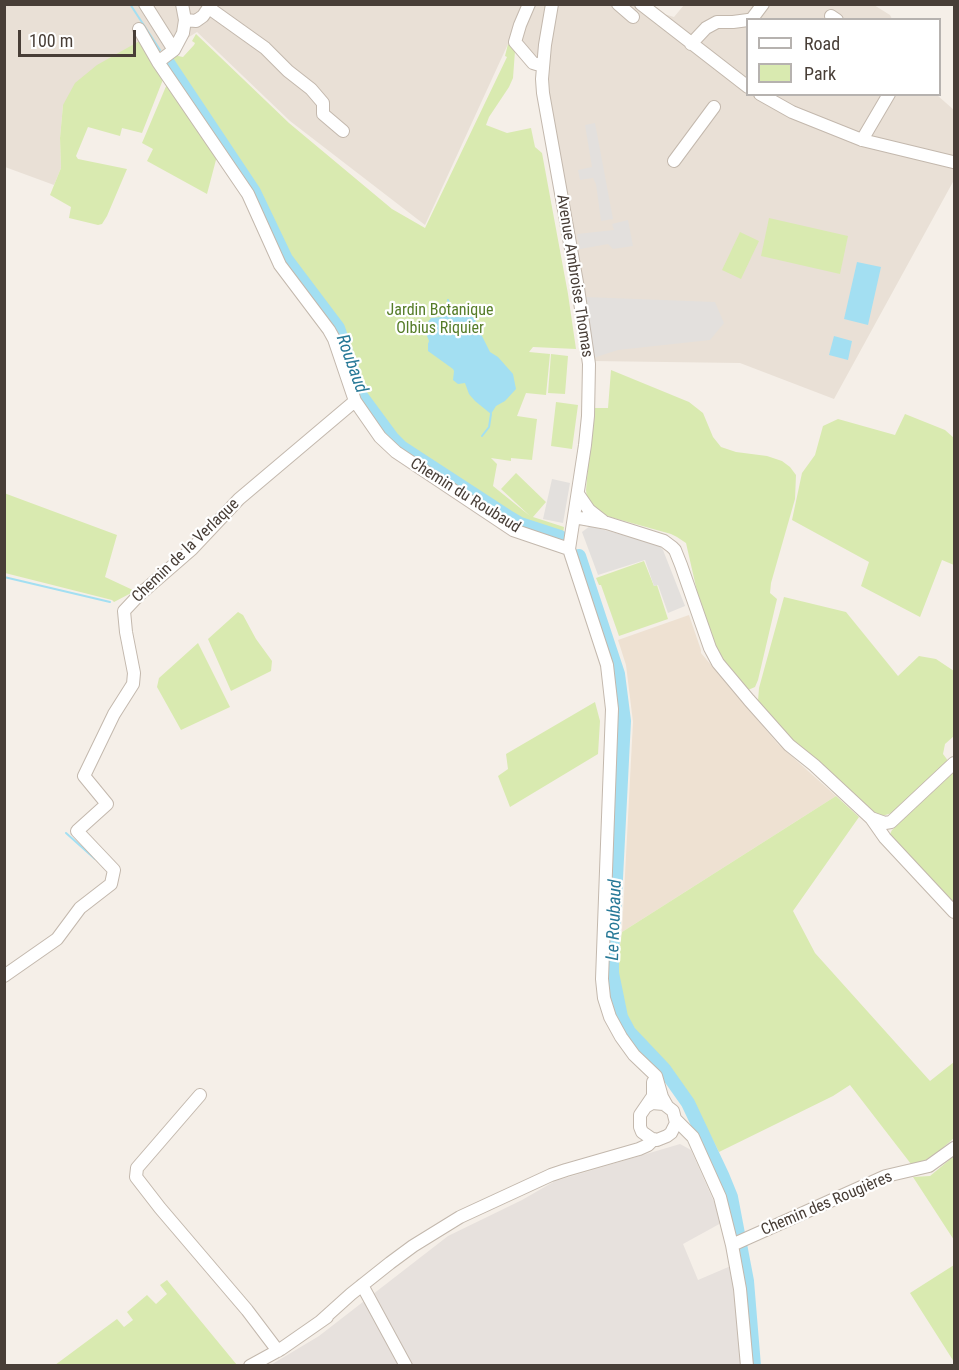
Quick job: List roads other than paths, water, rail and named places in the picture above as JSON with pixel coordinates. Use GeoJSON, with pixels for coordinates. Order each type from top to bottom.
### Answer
{"type":"FeatureCollection","features":[{"type":"Feature","properties":{"kind":"street"},"geometry":{"type":"LineString","coordinates":[[146,4],[174,50]]}},
{"type":"Feature","properties":{"kind":"street"},"geometry":{"type":"LineString","coordinates":[[158,62],[174,50],[183,33],[185,21],[182,4]]}},
{"type":"Feature","properties":{"kind":"street"},"geometry":{"type":"LineString","coordinates":[[529,4],[515,42],[533,63],[543,66]]}},
{"type":"Feature","properties":{"kind":"street","name":"Avenue Ambroise Thomas"},"geometry":{"type":"LineString","coordinates":[[552,4],[545,45],[543,93],[578,288],[589,364],[588,417],[569,549]]}},
{"type":"Feature","properties":{"kind":"street"},"geometry":{"type":"LineString","coordinates":[[618,4],[633,17]]}},
{"type":"Feature","properties":{"kind":"street"},"geometry":{"type":"LineString","coordinates":[[641,4],[746,86]]}},
{"type":"Feature","properties":{"kind":"street"},"geometry":{"type":"LineString","coordinates":[[751,18],[763,4]]}},
{"type":"Feature","properties":{"kind":"street"},"geometry":{"type":"LineString","coordinates":[[185,21],[196,21],[210,6],[265,48],[288,71],[311,89],[323,103],[323,114],[343,131]]}},
{"type":"Feature","properties":{"kind":"street"},"geometry":{"type":"LineString","coordinates":[[691,45],[706,27],[717,22],[746,20]]}},
{"type":"Feature","properties":{"kind":"street","name":"Chemin du Roubaud"},"geometry":{"type":"LineString","coordinates":[[139,28],[158,62],[248,194],[280,265],[329,330],[355,401],[380,437],[396,452],[513,530],[569,549]]}},
{"type":"Feature","properties":{"kind":"street"},"geometry":{"type":"LineString","coordinates":[[764,96],[792,112],[862,140],[952,162]]}},
{"type":"Feature","properties":{"kind":"street"},"geometry":{"type":"LineString","coordinates":[[862,140],[886,96]]}},
{"type":"Feature","properties":{"kind":"street"},"geometry":{"type":"LineString","coordinates":[[674,161],[714,106]]}},
{"type":"Feature","properties":{"kind":"street","name":"Chemin de la Verlaque"},"geometry":{"type":"LineString","coordinates":[[4,976],[57,939],[80,908],[111,884],[114,870],[77,831],[107,804],[84,776],[114,714],[133,684],[134,673],[124,611],[192,549],[239,499],[355,401]]}},
{"type":"Feature","properties":{"kind":"street"},"geometry":{"type":"LineString","coordinates":[[578,494],[588,510],[607,523]]}},
{"type":"Feature","properties":{"kind":"street"},"geometry":{"type":"LineString","coordinates":[[575,514],[588,510]]}},
{"type":"Feature","properties":{"kind":"street"},"geometry":{"type":"LineString","coordinates":[[575,514],[664,542],[675,550],[710,648],[718,663],[789,745],[814,765],[871,819],[885,838],[954,912]]}},
{"type":"Feature","properties":{"kind":"street"},"geometry":{"type":"LineString","coordinates":[[569,549],[607,665],[612,709],[602,958],[604,998],[610,1017],[621,1037],[644,1065],[654,1084],[653,1096],[639,1115],[641,1129],[647,1136],[654,1139],[677,1135],[686,1137],[699,1149]]}},
{"type":"Feature","properties":{"kind":"street"},"geometry":{"type":"LineString","coordinates":[[871,819],[885,823],[891,822],[954,764]]}},
{"type":"Feature","properties":{"kind":"street"},"geometry":{"type":"LineString","coordinates":[[644,1065],[656,1076],[667,1106]]}},
{"type":"Feature","properties":{"kind":"street"},"geometry":{"type":"LineString","coordinates":[[200,1095],[137,1168],[136,1177],[247,1310],[278,1351]]}},
{"type":"Feature","properties":{"kind":"street"},"geometry":{"type":"LineString","coordinates":[[646,1106],[658,1102],[673,1111],[674,1128],[667,1137]]}},
{"type":"Feature","properties":{"kind":"street"},"geometry":{"type":"LineString","coordinates":[[675,1119],[693,1137],[738,1242],[747,1365]]}},
{"type":"Feature","properties":{"kind":"street"},"geometry":{"type":"LineString","coordinates":[[620,1154],[634,1145],[641,1129]]}},
{"type":"Feature","properties":{"kind":"street"},"geometry":{"type":"LineString","coordinates":[[250,1365],[278,1351],[321,1321],[414,1254],[444,1227],[460,1217],[550,1175],[644,1147],[654,1139]]}},
{"type":"Feature","properties":{"kind":"street","name":"Chemin des Rougières"},"geometry":{"type":"LineString","coordinates":[[738,1242],[886,1176],[929,1166],[954,1148]]}},
{"type":"Feature","properties":{"kind":"street"},"geometry":{"type":"LineString","coordinates":[[364,1288],[406,1365]]}},
{"type":"Feature","properties":{"kind":"water"},"geometry":{"type":"Polygon","coordinates":[[[857,262],[881,267],[868,325],[844,319],[857,262]]]}},
{"type":"Feature","properties":{"kind":"water"},"geometry":{"type":"Polygon","coordinates":[[[449,307],[453,308],[462,307],[470,313],[490,352],[498,357],[513,374],[516,389],[505,401],[496,406],[491,414],[469,394],[465,383],[458,384],[453,380],[453,369],[428,351],[428,322],[431,318],[442,317],[449,312],[449,307]]]}},
{"type":"Feature","properties":{"kind":"water"},"geometry":{"type":"Polygon","coordinates":[[[834,336],[852,341],[848,360],[829,355],[834,336]]]}},
{"type":"Feature","properties":{"kind":"waterway","name":"Roubaud"},"geometry":{"type":"LineString","coordinates":[[130,4],[160,50]]}},
{"type":"Feature","properties":{"kind":"waterway","name":"Roubaud"},"geometry":{"type":"LineString","coordinates":[[168,63],[254,192],[286,259],[338,328],[361,396],[392,438],[401,447],[520,524],[560,537]]}},
{"type":"Feature","properties":{"kind":"waterway"},"geometry":{"type":"LineString","coordinates":[[448,300],[451,307]]}},
{"type":"Feature","properties":{"kind":"waterway"},"geometry":{"type":"LineString","coordinates":[[482,436],[489,427],[491,414]]}},
{"type":"Feature","properties":{"kind":"waterway","name":"Le Roubaud"},"geometry":{"type":"LineString","coordinates":[[579,556],[618,674],[624,721],[612,957],[612,973],[621,1017],[629,1032],[664,1069],[688,1103],[731,1197],[747,1281],[754,1366]]}},
{"type":"Feature","properties":{"kind":"waterway"},"geometry":{"type":"LineString","coordinates":[[4,577],[110,602]]}},
{"type":"Feature","properties":{"kind":"waterway"},"geometry":{"type":"LineString","coordinates":[[66,833],[95,859]]}},
{"type":"Feature","properties":{"kind":"park label","name":"Jardin Botanique Olbius Riquier"},"geometry":{"type":"Point","coordinates":[440,320]}}]}
